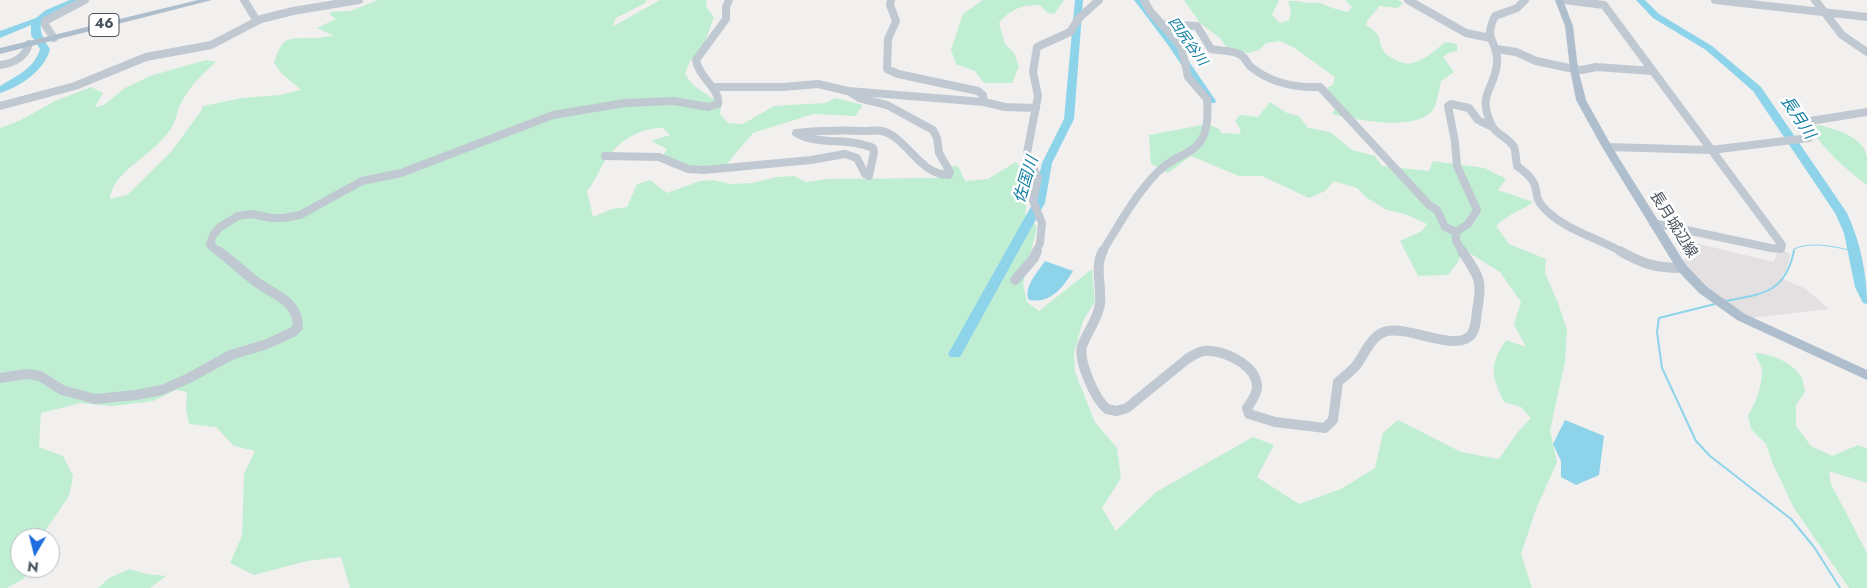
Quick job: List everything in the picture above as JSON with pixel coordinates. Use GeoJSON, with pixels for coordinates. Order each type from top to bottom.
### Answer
{"type":"FeatureCollection","features":[{"type":"Feature","properties":{"kind":"main road","name":"46"},"geometry":{"type":"LineString","coordinates":[[0,51],[208,0]]}},
{"type":"Feature","properties":{"kind":"main road","name":"長月城辺線"},"geometry":{"type":"LineString","coordinates":[[1559,0],[1569,26],[1574,69],[1581,100],[1607,147],[1682,268],[1703,290],[1741,317],[1846,364],[1867,376]]}},
{"type":"Feature","properties":{"kind":"street"},"geometry":{"type":"LineString","coordinates":[[54,38],[45,25],[45,21],[86,0]]}},
{"type":"Feature","properties":{"kind":"street"},"geometry":{"type":"LineString","coordinates":[[244,0],[254,19],[257,20]]}},
{"type":"Feature","properties":{"kind":"street"},"geometry":{"type":"LineString","coordinates":[[304,0],[307,8]]}},
{"type":"Feature","properties":{"kind":"street"},"geometry":{"type":"LineString","coordinates":[[0,106],[75,86],[139,59],[211,45],[257,20],[307,8],[359,0]]}},
{"type":"Feature","properties":{"kind":"street"},"geometry":{"type":"LineString","coordinates":[[0,378],[27,374],[40,376],[62,390],[95,399],[129,396],[162,390],[189,378],[231,355],[286,335],[298,327],[297,312],[290,304],[267,287],[256,282],[210,245],[213,235],[232,218],[252,214],[271,218],[300,215],[362,181],[401,173],[421,166],[553,114],[584,111],[625,102],[674,100],[708,107],[714,106],[718,104],[719,100],[714,87],[701,74],[696,66],[696,60],[726,19],[726,7],[729,0]]}},
{"type":"Feature","properties":{"kind":"street"},"geometry":{"type":"LineString","coordinates":[[891,0],[890,5],[896,21],[888,39],[887,69],[898,74],[978,91],[983,95],[984,102]]}},
{"type":"Feature","properties":{"kind":"street"},"geometry":{"type":"LineString","coordinates":[[1015,280],[1034,258],[1040,243],[1042,223],[1032,201],[1038,184],[1038,178],[1027,153],[1038,96],[1033,72],[1038,48],[1070,32],[1079,18],[1099,0]]}},
{"type":"Feature","properties":{"kind":"street"},"geometry":{"type":"LineString","coordinates":[[1144,0],[1150,11],[1179,44],[1182,49],[1188,77],[1207,99],[1206,132],[1190,152],[1156,174],[1138,195],[1101,254],[1098,262],[1100,303],[1081,355],[1099,402],[1107,410],[1120,411],[1129,408],[1158,382],[1195,354],[1204,350],[1219,352],[1233,358],[1252,372],[1256,378],[1257,389],[1246,408],[1248,414],[1258,419],[1306,428],[1325,428],[1333,420],[1338,382],[1356,367],[1372,340],[1383,332],[1396,330],[1458,342],[1468,337],[1474,329],[1480,278],[1456,241],[1456,232]]}},
{"type":"Feature","properties":{"kind":"street"},"geometry":{"type":"LineString","coordinates":[[1408,0],[1466,33],[1490,38]]}},
{"type":"Feature","properties":{"kind":"street"},"geometry":{"type":"LineString","coordinates":[[1492,127],[1484,100],[1497,65],[1496,49],[1488,29],[1495,16],[1517,8],[1525,0]]}},
{"type":"Feature","properties":{"kind":"street"},"geometry":{"type":"LineString","coordinates":[[1564,0],[1604,5],[1782,245],[1781,249],[1771,248],[1653,223]]}},
{"type":"Feature","properties":{"kind":"street"},"geometry":{"type":"LineString","coordinates":[[1715,0],[1867,17]]}},
{"type":"Feature","properties":{"kind":"street"},"geometry":{"type":"LineString","coordinates":[[1815,0],[1848,40],[1867,52]]}},
{"type":"Feature","properties":{"kind":"street"},"geometry":{"type":"LineString","coordinates":[[1161,24],[1197,26],[1211,49],[1243,56],[1248,60],[1249,66],[1280,83],[1301,88],[1320,87],[1430,205],[1437,210],[1445,227],[1456,232]]}},
{"type":"Feature","properties":{"kind":"street"},"geometry":{"type":"LineString","coordinates":[[0,66],[17,61],[22,57],[29,44]]}},
{"type":"Feature","properties":{"kind":"street"},"geometry":{"type":"LineString","coordinates":[[1496,49],[1516,52],[1536,61],[1574,69],[1582,70],[1596,67],[1653,71]]}},
{"type":"Feature","properties":{"kind":"street"},"geometry":{"type":"LineString","coordinates":[[714,87],[783,87],[818,84],[848,91],[984,102],[1005,107],[1036,108]]}},
{"type":"Feature","properties":{"kind":"street"},"geometry":{"type":"LineString","coordinates":[[605,156],[659,157],[688,169],[704,170],[811,160],[845,154],[857,158],[865,174],[869,176],[874,152],[873,148],[868,144],[807,138],[796,133],[875,130],[892,135],[917,161],[943,175],[949,175],[950,172],[939,153],[937,138],[933,130],[886,105],[859,98],[848,91]]}},
{"type":"Feature","properties":{"kind":"street"},"geometry":{"type":"LineString","coordinates":[[1456,232],[1468,224],[1477,210],[1457,166],[1455,142],[1448,106],[1451,104],[1470,108],[1477,120],[1492,127],[1514,147],[1517,166],[1529,176],[1535,186],[1536,198],[1545,209],[1562,223],[1643,264],[1660,268],[1682,268]]}},
{"type":"Feature","properties":{"kind":"street"},"geometry":{"type":"LineString","coordinates":[[1607,147],[1711,150],[1802,139],[1809,138],[1810,135],[1803,124],[1804,122],[1867,112]]}},
{"type":"Feature","properties":{"kind":"shaded area"},"geometry":{"type":"Polygon","coordinates":[[[1695,243],[1774,262],[1778,249],[1791,254],[1786,270],[1781,278],[1806,289],[1829,309],[1751,318],[1709,289],[1683,261],[1695,243]]]}},
{"type":"Feature","properties":{"kind":"green space"},"geometry":{"type":"Polygon","coordinates":[[[378,0],[647,0],[645,3],[616,18],[612,27],[660,0],[706,0],[707,8],[714,17],[703,48],[690,61],[685,74],[698,89],[717,102],[721,107],[720,114],[728,123],[743,124],[774,106],[825,103],[835,98],[863,105],[855,116],[813,114],[753,133],[726,165],[684,171],[660,161],[667,149],[651,141],[670,135],[663,128],[654,128],[638,133],[623,142],[610,154],[587,191],[593,217],[612,209],[627,207],[637,184],[650,180],[667,193],[700,181],[713,180],[731,184],[753,183],[777,177],[794,176],[806,182],[826,179],[937,178],[944,167],[958,166],[965,181],[988,179],[1016,162],[1028,176],[1029,189],[1025,213],[1037,227],[1023,284],[1027,302],[1039,311],[1092,269],[1095,301],[1083,321],[1074,353],[1075,372],[1095,422],[1117,448],[1121,478],[1102,508],[1116,531],[1156,492],[1253,437],[1274,445],[1257,477],[1299,504],[1341,489],[1375,468],[1383,433],[1398,420],[1461,452],[1499,459],[1517,433],[1531,418],[1521,407],[1504,402],[1494,377],[1494,364],[1506,340],[1526,347],[1514,324],[1521,302],[1500,272],[1463,249],[1458,262],[1448,275],[1418,276],[1400,241],[1422,231],[1427,224],[1405,214],[1387,210],[1367,198],[1357,188],[1334,181],[1325,191],[1309,198],[1262,176],[1239,176],[1191,156],[1168,173],[1151,164],[1149,135],[1208,124],[1219,129],[1221,133],[1239,134],[1241,130],[1235,121],[1240,115],[1258,117],[1270,102],[1287,113],[1299,116],[1308,128],[1330,132],[1352,150],[1375,156],[1382,166],[1429,171],[1433,161],[1485,168],[1506,179],[1498,190],[1533,202],[1504,219],[1496,226],[1509,244],[1546,259],[1545,273],[1567,330],[1565,362],[1550,430],[1557,462],[1536,509],[1521,554],[1532,588],[350,588],[341,557],[307,561],[254,575],[230,563],[242,536],[244,474],[255,451],[234,446],[216,427],[189,424],[186,408],[187,392],[176,390],[153,401],[112,406],[81,403],[41,413],[39,447],[63,456],[73,476],[69,496],[47,528],[10,528],[10,578],[25,578],[7,588],[0,588],[0,128],[19,121],[55,101],[91,87],[103,93],[95,107],[104,105],[125,88],[150,76],[206,60],[216,62],[188,92],[167,134],[153,149],[122,175],[112,191],[110,199],[127,195],[171,152],[203,106],[242,98],[279,95],[301,90],[281,73],[274,63],[280,47],[292,39],[334,36],[317,28],[336,19],[330,15],[331,12],[350,11],[378,0]]]}},
{"type":"Feature","properties":{"kind":"green space"},"geometry":{"type":"Polygon","coordinates":[[[983,0],[1064,0],[1054,14],[1048,13],[1040,5],[1027,6],[1012,11],[999,23],[1005,44],[1014,53],[1019,67],[1012,83],[984,83],[975,71],[956,64],[951,50],[963,14],[983,0]]]}},
{"type":"Feature","properties":{"kind":"green space"},"geometry":{"type":"Polygon","coordinates":[[[1184,0],[1279,0],[1272,15],[1280,23],[1289,20],[1291,11],[1288,1],[1318,2],[1348,12],[1352,7],[1345,0],[1398,0],[1403,3],[1398,8],[1379,6],[1368,19],[1366,25],[1376,32],[1386,54],[1394,59],[1409,63],[1422,60],[1446,42],[1457,44],[1457,51],[1448,53],[1443,57],[1454,72],[1441,81],[1434,108],[1426,116],[1415,120],[1386,123],[1332,114],[1338,103],[1327,88],[1333,85],[1335,77],[1293,47],[1280,41],[1266,43],[1259,50],[1249,53],[1227,48],[1220,38],[1200,23],[1184,0]]]}},
{"type":"Feature","properties":{"kind":"green space"},"geometry":{"type":"Polygon","coordinates":[[[1819,125],[1848,135],[1861,144],[1867,157],[1867,185],[1843,166],[1823,145],[1811,128],[1819,125]]]}},
{"type":"Feature","properties":{"kind":"green space"},"geometry":{"type":"Polygon","coordinates":[[[1755,353],[1768,355],[1787,363],[1801,376],[1805,392],[1796,405],[1796,426],[1811,446],[1832,456],[1858,445],[1867,449],[1867,483],[1829,471],[1831,484],[1867,553],[1867,588],[1849,588],[1794,508],[1772,462],[1766,444],[1751,429],[1748,415],[1756,400],[1762,377],[1761,367],[1755,353]]]}},
{"type":"Feature","properties":{"kind":"green space"},"geometry":{"type":"Polygon","coordinates":[[[130,569],[146,574],[166,576],[150,588],[98,588],[109,578],[130,569]]]}},
{"type":"Feature","properties":{"kind":"water"},"geometry":{"type":"Polygon","coordinates":[[[1045,261],[1073,271],[1060,289],[1050,297],[1037,301],[1029,300],[1028,290],[1030,285],[1045,261]]]}},
{"type":"Feature","properties":{"kind":"water"},"geometry":{"type":"Polygon","coordinates":[[[1565,420],[1604,436],[1599,475],[1576,485],[1561,477],[1561,461],[1553,444],[1565,420]]]}},
{"type":"Feature","properties":{"kind":"waterway"},"geometry":{"type":"LineString","coordinates":[[0,90],[28,73],[43,56],[45,49],[36,35],[35,28],[42,16],[78,0]]}},
{"type":"Feature","properties":{"kind":"waterway","name":"佐国川"},"geometry":{"type":"LineString","coordinates":[[955,354],[1039,203],[1047,163],[1069,119],[1079,0]]}},
{"type":"Feature","properties":{"kind":"waterway","name":"四尻谷川"},"geometry":{"type":"LineString","coordinates":[[1138,0],[1172,43],[1211,101]]}},
{"type":"Feature","properties":{"kind":"waterway","name":"長月川"},"geometry":{"type":"LineString","coordinates":[[1640,0],[1656,16],[1709,48],[1757,89],[1841,213],[1850,233],[1861,287],[1867,300]]}},
{"type":"Feature","properties":{"kind":"waterway"},"geometry":{"type":"LineString","coordinates":[[0,35],[8,30],[38,20]]}},
{"type":"Feature","properties":{"kind":"waterway"},"geometry":{"type":"LineString","coordinates":[[1793,252],[1794,249],[1808,245],[1831,246],[1854,251]]}},
{"type":"Feature","properties":{"kind":"waterway"},"geometry":{"type":"LineString","coordinates":[[1725,301],[1751,296],[1770,289],[1785,276],[1794,251]]}},
{"type":"Feature","properties":{"kind":"waterway"},"geometry":{"type":"LineString","coordinates":[[1715,304],[1659,318],[1657,332],[1662,368],[1696,441],[1710,456],[1791,519],[1814,547],[1840,588]]}}]}
